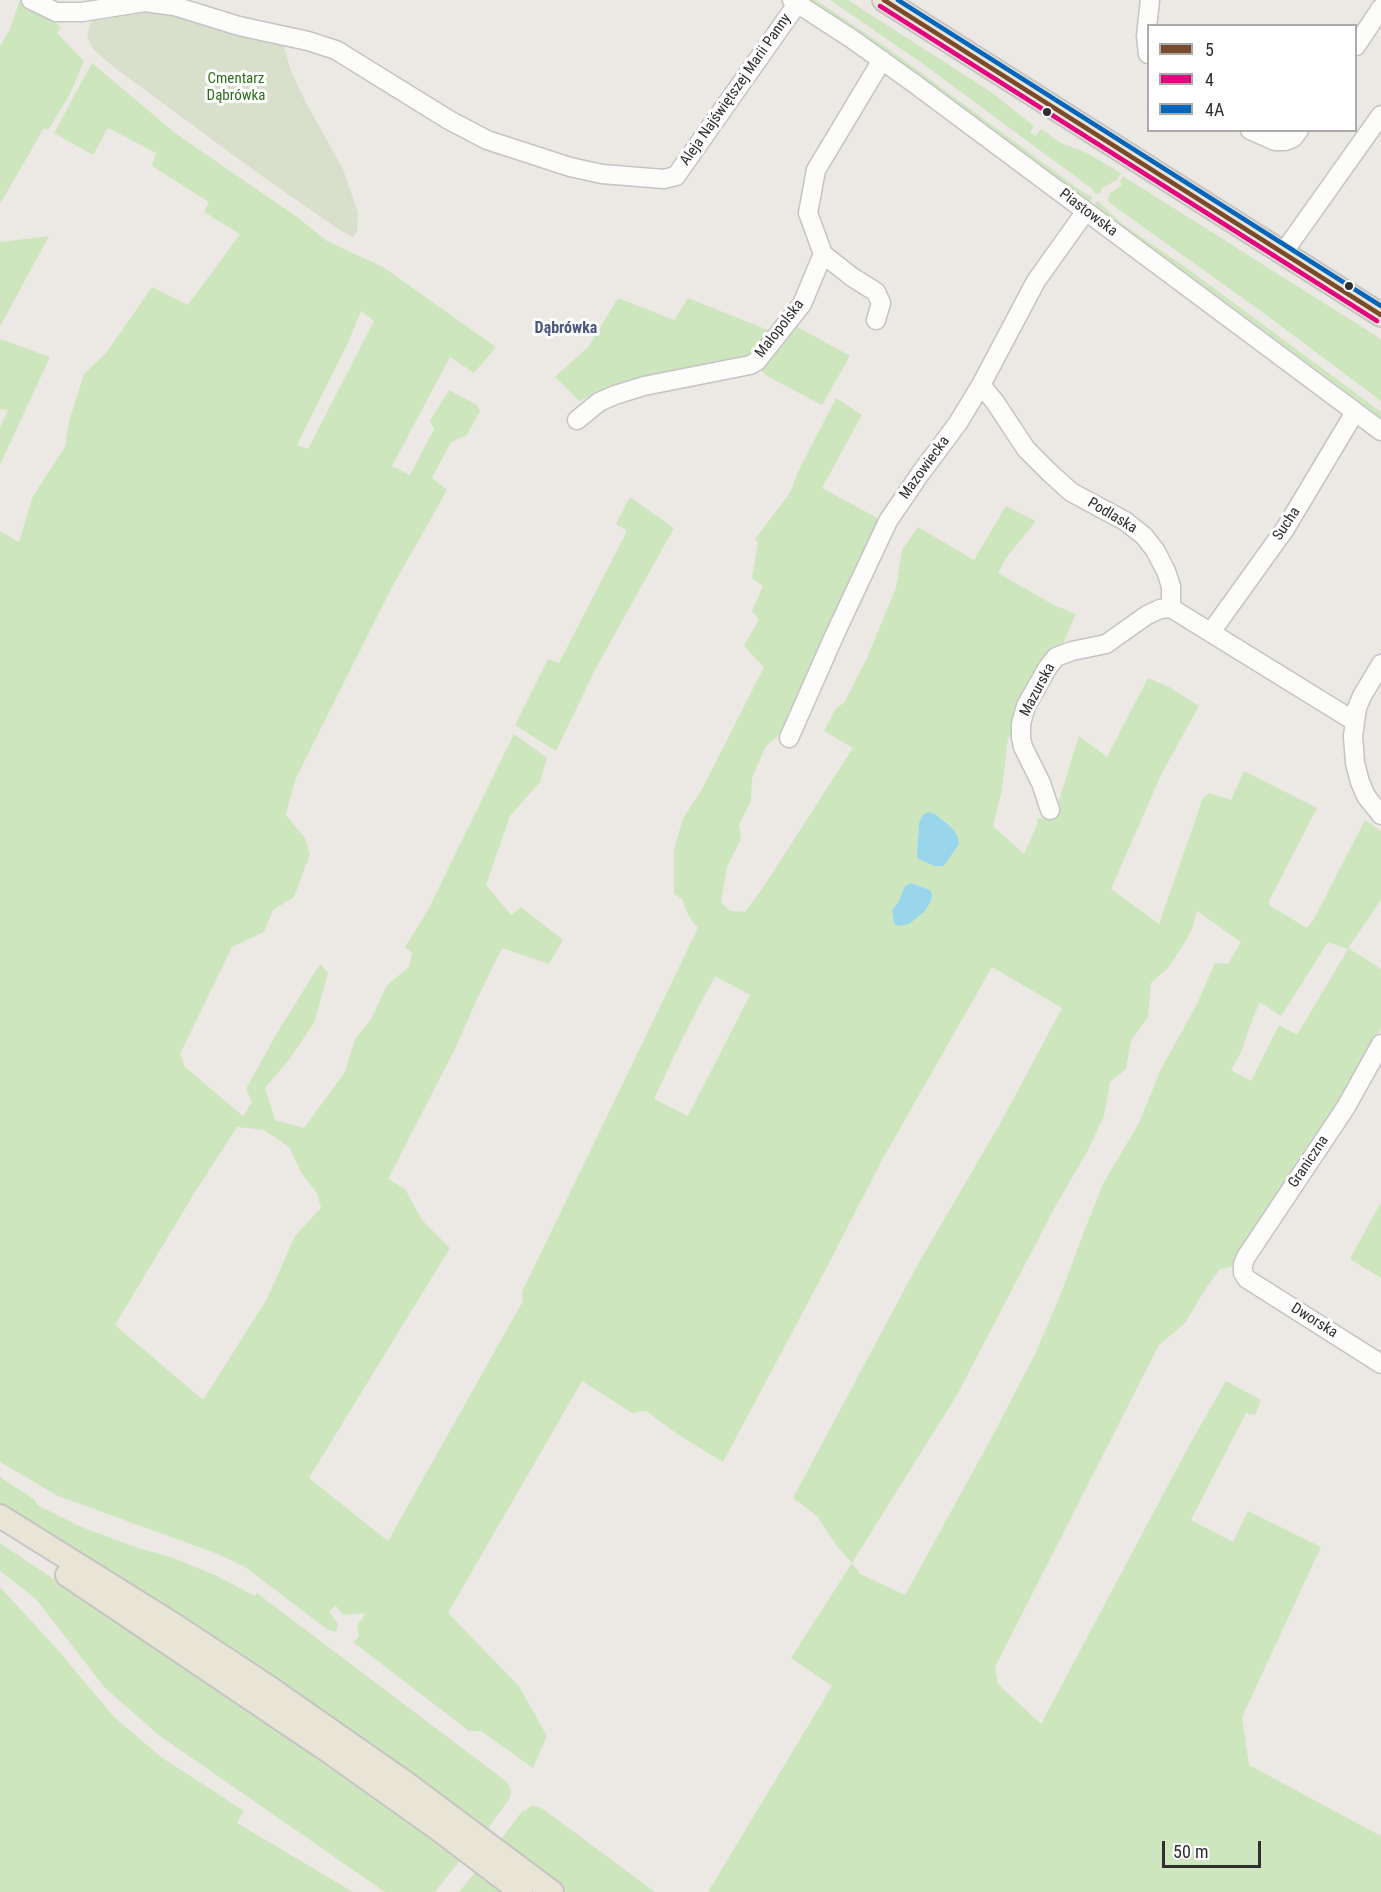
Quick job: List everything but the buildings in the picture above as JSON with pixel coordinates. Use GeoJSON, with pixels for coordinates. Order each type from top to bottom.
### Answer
{"type":"FeatureCollection","features":[{"type":"Feature","properties":{"kind":"main road"},"geometry":{"type":"LineString","coordinates":[[884,0],[1381,315]]}},
{"type":"Feature","properties":{"kind":"main road"},"geometry":{"type":"LineString","coordinates":[[0,1516],[174,1624],[286,1699],[415,1789],[552,1892]]}},
{"type":"Feature","properties":{"kind":"main road"},"geometry":{"type":"LineString","coordinates":[[0,1530],[297,1729],[521,1892]]}},
{"type":"Feature","properties":{"kind":"street","name":"Aleja Najświętszej Marii Panny"},"geometry":{"type":"LineString","coordinates":[[31,0],[56,12],[82,12],[145,2],[174,6],[239,26],[308,41],[336,50],[430,109],[487,140],[570,167],[602,174],[664,179],[676,176],[794,2]]}},
{"type":"Feature","properties":{"kind":"street"},"geometry":{"type":"LineString","coordinates":[[1147,24],[1150,0]]}},
{"type":"Feature","properties":{"kind":"street","name":"Piastowska"},"geometry":{"type":"LineString","coordinates":[[794,2],[882,60],[1381,431]]}},
{"type":"Feature","properties":{"kind":"street"},"geometry":{"type":"LineString","coordinates":[[1357,44],[1381,8]]}},
{"type":"Feature","properties":{"kind":"street"},"geometry":{"type":"LineString","coordinates":[[1147,27],[1147,42]]}},
{"type":"Feature","properties":{"kind":"street"},"geometry":{"type":"LineString","coordinates":[[876,320],[881,303],[876,292],[823,254],[808,213],[816,170],[882,60]]}},
{"type":"Feature","properties":{"kind":"street"},"geometry":{"type":"LineString","coordinates":[[1283,253],[1381,115]]}},
{"type":"Feature","properties":{"kind":"street"},"geometry":{"type":"LineString","coordinates":[[1255,132],[1275,141],[1293,138],[1298,132]]}},
{"type":"Feature","properties":{"kind":"street","name":"Mazowiecka"},"geometry":{"type":"LineString","coordinates":[[789,738],[888,522],[914,482],[958,423],[981,385],[1036,281],[1086,211]]}},
{"type":"Feature","properties":{"kind":"street","name":"Małopolska"},"geometry":{"type":"LineString","coordinates":[[577,420],[599,402],[615,394],[750,365],[757,361],[802,304],[823,254]]}},
{"type":"Feature","properties":{"kind":"street","name":"Podlaska"},"geometry":{"type":"LineString","coordinates":[[981,385],[1026,449],[1049,472],[1071,492],[1125,521],[1144,536],[1155,550],[1166,571],[1171,586],[1171,608]]}},
{"type":"Feature","properties":{"kind":"street","name":"Sucha"},"geometry":{"type":"LineString","coordinates":[[1211,632],[1285,529],[1355,412]]}},
{"type":"Feature","properties":{"kind":"street"},"geometry":{"type":"LineString","coordinates":[[1171,608],[1354,721]]}},
{"type":"Feature","properties":{"kind":"street","name":"Mazurska"},"geometry":{"type":"LineString","coordinates":[[1050,810],[1021,738],[1021,724],[1026,706],[1048,667],[1056,657],[1106,644],[1147,615],[1160,609],[1171,608]]}},
{"type":"Feature","properties":{"kind":"street"},"geometry":{"type":"LineString","coordinates":[[1381,664],[1362,696],[1354,721],[1353,751],[1360,782],[1366,796],[1381,815]]}},
{"type":"Feature","properties":{"kind":"street","name":"Graniczna"},"geometry":{"type":"LineString","coordinates":[[1247,1279],[1243,1272],[1246,1257],[1346,1107],[1381,1044]]}},
{"type":"Feature","properties":{"kind":"street","name":"Dworska"},"geometry":{"type":"LineString","coordinates":[[1247,1279],[1381,1364]]}},
{"type":"Feature","properties":{"kind":"green space"},"geometry":{"type":"Polygon","coordinates":[[[20,0],[47,15],[61,27],[57,33],[84,61],[70,94],[48,130],[44,128],[0,204],[0,46],[9,31],[20,0]]]}},
{"type":"Feature","properties":{"kind":"green space"},"geometry":{"type":"Polygon","coordinates":[[[802,0],[816,0],[889,49],[1084,193],[1093,197],[1090,202],[1092,204],[1088,204],[802,0]]]}},
{"type":"Feature","properties":{"kind":"green space"},"geometry":{"type":"Polygon","coordinates":[[[830,0],[848,0],[991,92],[1034,126],[1030,133],[1036,136],[1041,129],[1059,142],[1087,153],[1121,173],[1117,180],[1096,194],[923,64],[830,0]]]}},
{"type":"Feature","properties":{"kind":"green space","name":"Cmentarz Dąbrówka"},"geometry":{"type":"Polygon","coordinates":[[[156,9],[282,40],[291,71],[306,103],[342,167],[358,212],[357,232],[353,237],[259,174],[115,68],[93,49],[87,36],[90,24],[95,18],[156,9]]]}},
{"type":"Feature","properties":{"kind":"green space"},"geometry":{"type":"Polygon","coordinates":[[[92,63],[175,133],[297,217],[327,241],[383,267],[496,347],[474,373],[450,357],[392,466],[410,475],[434,429],[430,421],[449,390],[477,405],[480,411],[467,435],[451,442],[432,478],[447,490],[390,591],[295,780],[286,815],[305,838],[310,854],[294,897],[273,910],[264,932],[232,947],[180,1054],[185,1067],[243,1116],[252,1102],[246,1089],[277,1033],[320,964],[328,973],[314,1023],[288,1061],[265,1088],[275,1120],[304,1128],[345,1072],[355,1039],[371,1019],[387,985],[409,967],[412,953],[405,947],[427,912],[514,734],[547,758],[540,782],[510,816],[486,885],[511,915],[521,907],[563,940],[549,964],[502,948],[455,1049],[388,1179],[405,1189],[422,1220],[450,1248],[309,1478],[388,1541],[523,1301],[522,1292],[698,928],[689,917],[682,899],[674,894],[674,850],[683,818],[701,791],[764,667],[744,646],[759,619],[752,611],[763,586],[752,578],[758,543],[755,539],[790,493],[798,472],[836,398],[862,415],[822,488],[883,521],[787,728],[766,746],[752,778],[751,801],[739,825],[741,839],[727,867],[721,902],[730,911],[745,912],[853,748],[824,731],[836,708],[844,703],[867,658],[896,588],[902,550],[918,527],[974,560],[1006,506],[1036,521],[1006,558],[998,573],[1054,605],[1076,614],[1062,646],[1056,645],[1046,655],[1015,731],[1008,738],[1002,790],[993,826],[1024,854],[1038,818],[1051,820],[1079,736],[1107,757],[1148,678],[1171,688],[1199,706],[1161,775],[1111,889],[1159,924],[1203,798],[1209,793],[1231,800],[1244,771],[1317,808],[1269,901],[1270,906],[1307,928],[1314,919],[1365,820],[1381,831],[1381,900],[1348,948],[1381,969],[1381,1028],[1327,1130],[1240,1265],[1220,1269],[1185,1323],[1159,1345],[995,1667],[998,1684],[1041,1724],[1191,1442],[1226,1381],[1261,1400],[1255,1415],[1246,1413],[1191,1520],[1233,1542],[1248,1511],[1321,1547],[1242,1717],[1249,1765],[1381,1836],[1381,1892],[708,1892],[832,1686],[791,1658],[852,1563],[836,1545],[817,1516],[793,1498],[918,1264],[1001,1122],[1062,1008],[992,967],[882,1160],[723,1462],[677,1434],[646,1411],[632,1413],[582,1381],[448,1613],[519,1686],[547,1736],[533,1768],[481,1731],[469,1731],[353,1642],[359,1637],[357,1625],[365,1615],[362,1613],[343,1615],[336,1606],[329,1611],[338,1624],[336,1632],[328,1630],[245,1567],[218,1554],[58,1496],[0,1462],[0,531],[19,542],[33,496],[65,447],[69,421],[84,374],[106,353],[152,287],[188,305],[240,234],[204,212],[209,202],[152,166],[156,153],[108,128],[93,155],[54,133],[92,63]],[[361,311],[348,343],[297,445],[308,449],[374,321],[361,311]],[[935,814],[919,823],[917,854],[944,866],[959,844],[950,826],[935,814]],[[911,883],[905,886],[898,903],[892,910],[894,924],[909,924],[915,918],[911,883]],[[1197,911],[1192,929],[1182,947],[1168,968],[1151,983],[1148,1017],[1131,1041],[1126,1069],[1110,1082],[1104,1116],[1088,1150],[1055,1207],[957,1395],[852,1563],[860,1574],[905,1595],[1035,1354],[1104,1182],[1139,1123],[1161,1069],[1196,1006],[1215,963],[1228,964],[1241,942],[1197,911]],[[1328,942],[1281,1016],[1260,1002],[1241,1052],[1231,1070],[1251,1081],[1279,1025],[1297,1035],[1348,949],[1328,942]],[[715,976],[654,1099],[688,1116],[750,995],[715,976]],[[237,1127],[115,1325],[203,1400],[267,1299],[295,1236],[321,1208],[317,1193],[302,1174],[289,1147],[264,1130],[237,1127]]]}},
{"type":"Feature","properties":{"kind":"green space"},"geometry":{"type":"Polygon","coordinates":[[[1123,176],[1381,339],[1381,401],[1107,201],[1110,193],[1122,185],[1120,182],[1123,176]]]}},
{"type":"Feature","properties":{"kind":"green space"},"geometry":{"type":"Polygon","coordinates":[[[1098,201],[1121,223],[1184,266],[1381,412],[1381,423],[1093,208],[1096,205],[1095,202],[1098,201]]]}},
{"type":"Feature","properties":{"kind":"green space"},"geometry":{"type":"Polygon","coordinates":[[[49,236],[3,321],[0,326],[0,242],[49,236]]]}},
{"type":"Feature","properties":{"kind":"green space"},"geometry":{"type":"Polygon","coordinates":[[[618,298],[674,320],[688,298],[773,332],[754,358],[608,388],[579,401],[555,377],[589,346],[618,298]]]}},
{"type":"Feature","properties":{"kind":"green space"},"geometry":{"type":"Polygon","coordinates":[[[794,325],[850,356],[822,405],[767,376],[759,368],[794,325]]]}},
{"type":"Feature","properties":{"kind":"green space"},"geometry":{"type":"Polygon","coordinates":[[[0,339],[50,357],[0,465],[0,428],[8,410],[1,409],[0,411],[0,339]]]}},
{"type":"Feature","properties":{"kind":"green space"},"geometry":{"type":"Polygon","coordinates":[[[630,497],[674,528],[596,668],[556,751],[515,725],[548,659],[559,663],[627,531],[616,524],[630,497]]]}},
{"type":"Feature","properties":{"kind":"green space"},"geometry":{"type":"Polygon","coordinates":[[[1381,1202],[1381,1278],[1350,1259],[1381,1202]]]}},
{"type":"Feature","properties":{"kind":"green space"},"geometry":{"type":"Polygon","coordinates":[[[0,1477],[35,1500],[37,1505],[79,1526],[138,1548],[171,1557],[217,1576],[255,1596],[257,1593],[507,1782],[511,1790],[510,1798],[486,1831],[0,1506],[0,1477]]]}},
{"type":"Feature","properties":{"kind":"green space"},"geometry":{"type":"Polygon","coordinates":[[[0,1543],[361,1785],[461,1859],[435,1892],[385,1892],[160,1736],[105,1688],[36,1599],[0,1571],[0,1543]]]}},
{"type":"Feature","properties":{"kind":"green space"},"geometry":{"type":"Polygon","coordinates":[[[0,1587],[57,1649],[114,1717],[161,1757],[244,1811],[237,1823],[353,1892],[0,1892],[0,1587]]]}},
{"type":"Feature","properties":{"kind":"green space"},"geometry":{"type":"Polygon","coordinates":[[[532,1805],[543,1809],[655,1892],[563,1892],[499,1842],[523,1810],[525,1811],[532,1805]]]}},
{"type":"Feature","properties":{"kind":"green space"},"geometry":{"type":"Polygon","coordinates":[[[477,1870],[505,1892],[459,1892],[477,1870]]]}},
{"type":"Feature","properties":{"kind":"water"},"geometry":{"type":"Polygon","coordinates":[[[928,812],[935,814],[957,835],[959,844],[944,866],[935,866],[918,859],[919,823],[923,815],[928,812]]]}},
{"type":"Feature","properties":{"kind":"water"},"geometry":{"type":"Polygon","coordinates":[[[911,883],[930,890],[931,901],[925,911],[909,924],[899,926],[894,924],[892,910],[898,903],[905,886],[911,883]]]}},
{"type":"Feature","properties":{"kind":"transit line","name":"5"},"geometry":{"type":"LineString","coordinates":[[884,0],[1381,315]]}},
{"type":"Feature","properties":{"kind":"transit line","name":"4A"},"geometry":{"type":"LineString","coordinates":[[898,0],[1381,306]]}},
{"type":"Feature","properties":{"kind":"transit line","name":"4"},"geometry":{"type":"LineString","coordinates":[[880,6],[1377,321]]}},
{"type":"Feature","properties":{"kind":"district","name":"Dąbrówka"},"geometry":{"type":"Point","coordinates":[566,329]}}]}
